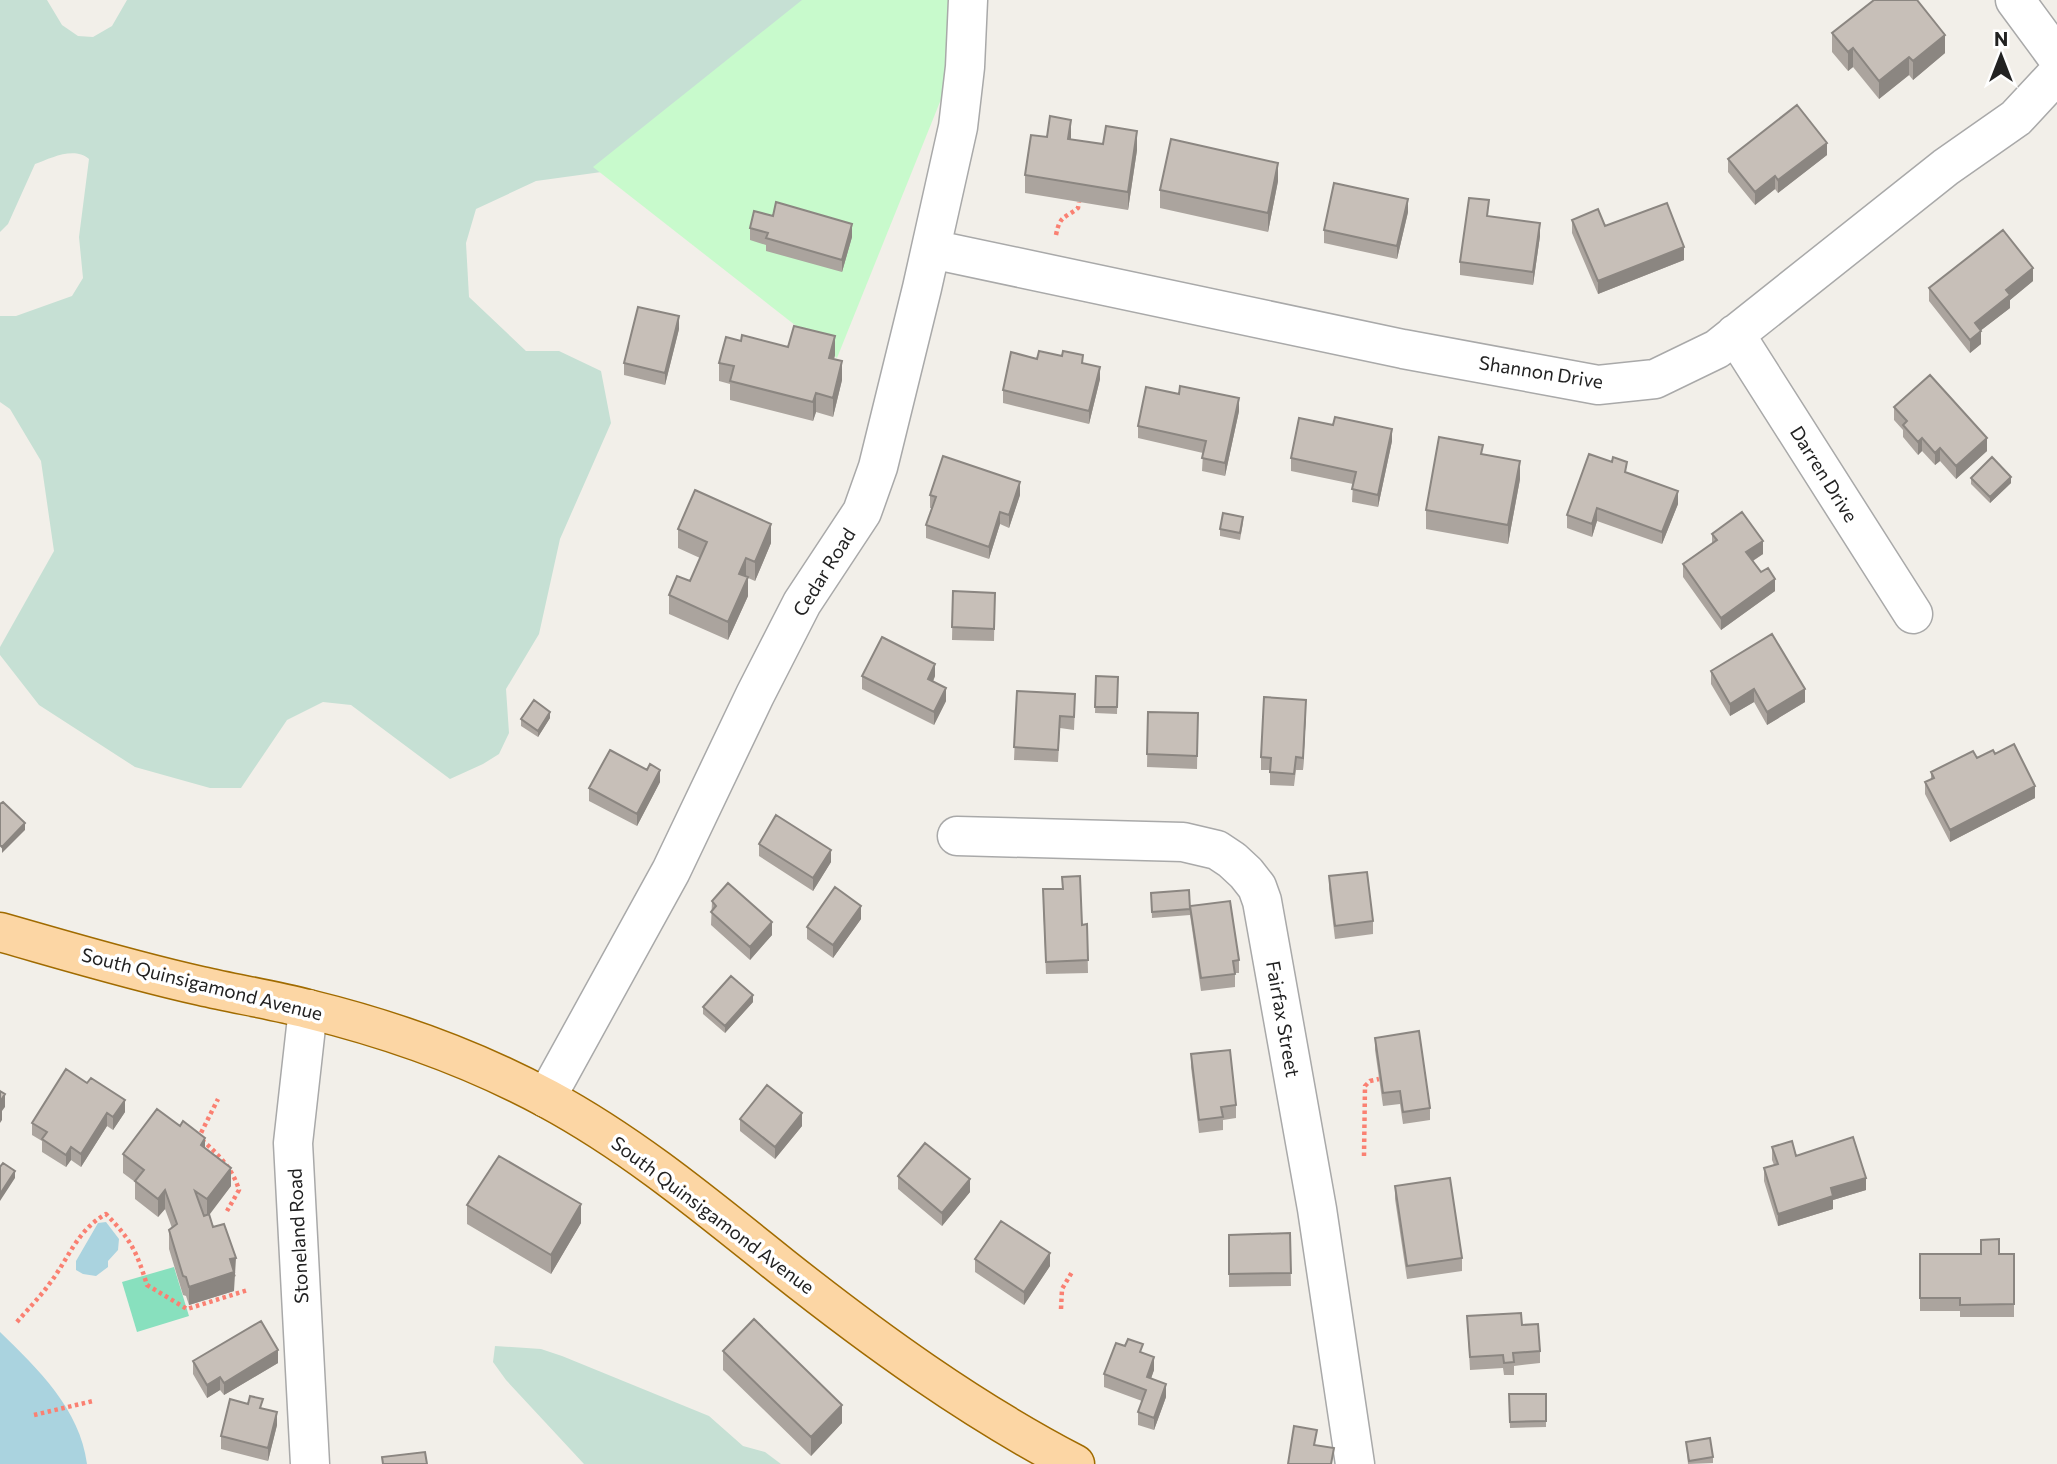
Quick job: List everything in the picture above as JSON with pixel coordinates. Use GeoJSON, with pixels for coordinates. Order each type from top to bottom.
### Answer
{"type":"FeatureCollection","features":[{"type":"Feature","properties":{"kind":"main road","name":"South Quinsigamond Avenue"},"geometry":{"type":"LineString","coordinates":[[0,932],[115,966],[308,1009],[378,1029],[458,1057],[546,1098],[659,1169],[820,1295],[952,1390],[1075,1464]]}},
{"type":"Feature","properties":{"kind":"street","name":"Cedar Road"},"geometry":{"type":"LineString","coordinates":[[546,1098],[671,871],[802,603],[862,512],[878,467],[958,127],[965,67],[968,0]]}},
{"type":"Feature","properties":{"kind":"street"},"geometry":{"type":"LineString","coordinates":[[2015,0],[2057,57]]}},
{"type":"Feature","properties":{"kind":"street","name":"Shannon Drive"},"geometry":{"type":"LineString","coordinates":[[931,249],[1403,349],[1598,385],[1655,379],[1717,349],[1946,167],[2015,118],[2057,74]]}},
{"type":"Feature","properties":{"kind":"street","name":"Darren Drive"},"geometry":{"type":"LineString","coordinates":[[1735,334],[1913,614]]}},
{"type":"Feature","properties":{"kind":"street","name":"Fairfax Street"},"geometry":{"type":"LineString","coordinates":[[957,836],[1183,842],[1217,850],[1246,873],[1257,887],[1275,969],[1317,1209],[1355,1464]]}},
{"type":"Feature","properties":{"kind":"street","name":"Stoneland Road"},"geometry":{"type":"LineString","coordinates":[[308,1009],[293,1143],[310,1464]]}},
{"type":"Feature","properties":{"kind":"path"},"geometry":{"type":"LineString","coordinates":[[1056,235],[1059,222],[1064,215],[1078,208],[1079,202]]}},
{"type":"Feature","properties":{"kind":"path"},"geometry":{"type":"LineString","coordinates":[[1364,1156],[1365,1086],[1370,1081],[1379,1079]]}},
{"type":"Feature","properties":{"kind":"path"},"geometry":{"type":"LineString","coordinates":[[192,1147],[219,1099]]}},
{"type":"Feature","properties":{"kind":"path"},"geometry":{"type":"LineString","coordinates":[[199,1137],[218,1154],[236,1178],[239,1190],[227,1211]]}},
{"type":"Feature","properties":{"kind":"path"},"geometry":{"type":"LineString","coordinates":[[17,1322],[49,1285],[79,1236],[92,1222],[106,1214],[136,1251],[146,1285],[187,1309],[248,1290]]}},
{"type":"Feature","properties":{"kind":"path"},"geometry":{"type":"LineString","coordinates":[[1061,1309],[1062,1289],[1072,1272]]}},
{"type":"Feature","properties":{"kind":"path"},"geometry":{"type":"LineString","coordinates":[[34,1415],[93,1401]]}},
{"type":"Feature","properties":{"kind":"green space"},"geometry":{"type":"Polygon","coordinates":[[[0,0],[47,0],[62,25],[78,36],[93,37],[112,26],[127,0],[942,0],[616,170],[536,181],[476,209],[466,243],[469,297],[526,351],[559,351],[601,371],[611,423],[560,539],[539,634],[506,689],[509,733],[499,754],[450,779],[351,705],[323,702],[287,720],[241,788],[210,788],[135,767],[39,705],[0,655],[0,647],[54,551],[41,461],[10,409],[0,402],[0,316],[16,316],[72,296],[83,278],[79,237],[89,159],[70,153],[35,164],[8,224],[0,232],[0,0]]]}},
{"type":"Feature","properties":{"kind":"green space"},"geometry":{"type":"Polygon","coordinates":[[[802,0],[952,0],[958,57],[837,358],[593,167],[802,0]]]}},
{"type":"Feature","properties":{"kind":"green space"},"geometry":{"type":"Polygon","coordinates":[[[174,1267],[189,1316],[137,1332],[122,1282],[174,1267]]]}},
{"type":"Feature","properties":{"kind":"green space"},"geometry":{"type":"Polygon","coordinates":[[[495,1346],[541,1349],[709,1416],[743,1446],[765,1452],[781,1464],[584,1464],[506,1380],[493,1362],[495,1346]]]}},
{"type":"Feature","properties":{"kind":"water"},"geometry":{"type":"Polygon","coordinates":[[[106,1222],[119,1239],[118,1250],[108,1261],[108,1267],[96,1276],[83,1274],[76,1270],[76,1261],[98,1223],[106,1222]]]}},
{"type":"Feature","properties":{"kind":"water"},"geometry":{"type":"Polygon","coordinates":[[[0,1332],[29,1360],[55,1391],[76,1425],[87,1464],[0,1464],[0,1332]]]}},
{"type":"Feature","properties":{"kind":"building"},"geometry":{"type":"Polygon","coordinates":[[[1874,0],[1917,0],[1945,35],[1913,61],[1909,57],[1879,81],[1853,48],[1848,52],[1832,33],[1874,0]]]}},
{"type":"Feature","properties":{"kind":"building"},"geometry":{"type":"Polygon","coordinates":[[[1797,105],[1827,143],[1778,180],[1775,176],[1755,192],[1728,159],[1797,105]]]}},
{"type":"Feature","properties":{"kind":"building"},"geometry":{"type":"Polygon","coordinates":[[[1050,116],[1071,120],[1068,139],[1103,144],[1106,126],[1137,131],[1128,192],[1025,175],[1031,135],[1047,137],[1050,116]]]}},
{"type":"Feature","properties":{"kind":"building"},"geometry":{"type":"Polygon","coordinates":[[[1171,139],[1278,163],[1268,213],[1160,190],[1171,139]]]}},
{"type":"Feature","properties":{"kind":"building"},"geometry":{"type":"Polygon","coordinates":[[[1334,183],[1408,199],[1397,246],[1324,230],[1334,183]]]}},
{"type":"Feature","properties":{"kind":"building"},"geometry":{"type":"Polygon","coordinates":[[[1469,198],[1489,200],[1487,216],[1540,223],[1533,272],[1460,262],[1469,198]]]}},
{"type":"Feature","properties":{"kind":"building"},"geometry":{"type":"Polygon","coordinates":[[[776,202],[852,224],[842,260],[766,238],[768,233],[750,228],[754,211],[773,216],[776,202]]]}},
{"type":"Feature","properties":{"kind":"building"},"geometry":{"type":"Polygon","coordinates":[[[1667,203],[1684,247],[1598,281],[1572,220],[1598,209],[1605,226],[1667,203]]]}},
{"type":"Feature","properties":{"kind":"building"},"geometry":{"type":"Polygon","coordinates":[[[2003,230],[2033,268],[2006,290],[2010,295],[1975,323],[1981,331],[1970,340],[1929,288],[2003,230]]]}},
{"type":"Feature","properties":{"kind":"building"},"geometry":{"type":"Polygon","coordinates":[[[638,307],[679,316],[665,373],[624,363],[638,307]]]}},
{"type":"Feature","properties":{"kind":"building"},"geometry":{"type":"Polygon","coordinates":[[[794,326],[835,336],[829,358],[842,361],[833,398],[816,393],[813,402],[730,381],[734,366],[719,363],[726,337],[741,341],[742,335],[788,347],[794,326]]]}},
{"type":"Feature","properties":{"kind":"building"},"geometry":{"type":"Polygon","coordinates":[[[1039,351],[1062,356],[1063,351],[1083,355],[1082,363],[1100,367],[1089,411],[1003,390],[1011,352],[1037,359],[1039,351]]]}},
{"type":"Feature","properties":{"kind":"building"},"geometry":{"type":"Polygon","coordinates":[[[1930,375],[1987,438],[1956,466],[1940,448],[1935,453],[1922,438],[1918,442],[1903,425],[1907,421],[1894,407],[1930,375]]]}},
{"type":"Feature","properties":{"kind":"building"},"geometry":{"type":"Polygon","coordinates":[[[1180,386],[1239,398],[1225,463],[1202,458],[1206,441],[1138,426],[1146,387],[1179,394],[1180,386]]]}},
{"type":"Feature","properties":{"kind":"building"},"geometry":{"type":"Polygon","coordinates":[[[1335,417],[1392,429],[1378,495],[1352,489],[1356,472],[1291,458],[1299,418],[1333,425],[1335,417]]]}},
{"type":"Feature","properties":{"kind":"building"},"geometry":{"type":"Polygon","coordinates":[[[1439,437],[1483,445],[1481,454],[1520,461],[1508,525],[1426,510],[1439,437]]]}},
{"type":"Feature","properties":{"kind":"building"},"geometry":{"type":"Polygon","coordinates":[[[1589,454],[1612,462],[1613,457],[1627,462],[1625,472],[1678,491],[1662,532],[1597,508],[1592,524],[1567,515],[1589,454]]]}},
{"type":"Feature","properties":{"kind":"building"},"geometry":{"type":"Polygon","coordinates":[[[943,456],[1020,482],[1009,515],[1000,512],[989,547],[926,525],[936,497],[930,495],[943,456]]]}},
{"type":"Feature","properties":{"kind":"building"},"geometry":{"type":"Polygon","coordinates":[[[1992,457],[2011,477],[1990,497],[1971,478],[1992,457]]]}},
{"type":"Feature","properties":{"kind":"building"},"geometry":{"type":"Polygon","coordinates":[[[695,490],[771,524],[755,562],[746,558],[739,574],[748,577],[728,622],[669,595],[677,576],[690,581],[707,542],[678,529],[695,490]]]}},
{"type":"Feature","properties":{"kind":"building"},"geometry":{"type":"Polygon","coordinates":[[[1742,512],[1763,541],[1746,552],[1761,572],[1768,568],[1775,579],[1721,618],[1683,564],[1717,540],[1712,534],[1742,512]]]}},
{"type":"Feature","properties":{"kind":"building"},"geometry":{"type":"Polygon","coordinates":[[[1223,513],[1243,517],[1240,533],[1220,529],[1223,513]]]}},
{"type":"Feature","properties":{"kind":"building"},"geometry":{"type":"Polygon","coordinates":[[[953,591],[995,593],[994,629],[952,627],[953,591]]]}},
{"type":"Feature","properties":{"kind":"building"},"geometry":{"type":"Polygon","coordinates":[[[1772,634],[1805,689],[1767,712],[1754,689],[1730,704],[1711,671],[1772,634]]]}},
{"type":"Feature","properties":{"kind":"building"},"geometry":{"type":"Polygon","coordinates":[[[882,637],[935,664],[928,679],[946,688],[934,712],[862,676],[882,637]]]}},
{"type":"Feature","properties":{"kind":"building"},"geometry":{"type":"Polygon","coordinates":[[[1096,676],[1118,677],[1117,707],[1095,707],[1096,676]]]}},
{"type":"Feature","properties":{"kind":"building"},"geometry":{"type":"Polygon","coordinates":[[[1017,691],[1075,694],[1074,717],[1060,716],[1058,750],[1014,747],[1017,691]]]}},
{"type":"Feature","properties":{"kind":"building"},"geometry":{"type":"Polygon","coordinates":[[[1264,697],[1306,700],[1303,758],[1296,757],[1294,774],[1270,772],[1271,758],[1261,757],[1264,697]]]}},
{"type":"Feature","properties":{"kind":"building"},"geometry":{"type":"Polygon","coordinates":[[[534,700],[550,712],[538,731],[521,719],[534,700]]]}},
{"type":"Feature","properties":{"kind":"building"},"geometry":{"type":"Polygon","coordinates":[[[1148,712],[1198,713],[1197,756],[1147,754],[1148,712]]]}},
{"type":"Feature","properties":{"kind":"building"},"geometry":{"type":"Polygon","coordinates":[[[2014,744],[2035,786],[1950,830],[1925,782],[1934,778],[1931,772],[1973,751],[1977,758],[1993,750],[1995,754],[2014,744]]]}},
{"type":"Feature","properties":{"kind":"building"},"geometry":{"type":"Polygon","coordinates":[[[610,750],[647,770],[650,764],[660,770],[637,814],[589,788],[610,750]]]}},
{"type":"Feature","properties":{"kind":"building"},"geometry":{"type":"Polygon","coordinates":[[[3,802],[25,823],[2,847],[0,804],[3,802]]]}},
{"type":"Feature","properties":{"kind":"building"},"geometry":{"type":"Polygon","coordinates":[[[776,815],[831,850],[813,878],[759,844],[776,815]]]}},
{"type":"Feature","properties":{"kind":"building"},"geometry":{"type":"Polygon","coordinates":[[[1367,872],[1373,921],[1335,926],[1329,876],[1367,872]]]}},
{"type":"Feature","properties":{"kind":"building"},"geometry":{"type":"Polygon","coordinates":[[[1080,876],[1082,925],[1087,924],[1088,960],[1046,962],[1043,889],[1063,889],[1062,877],[1080,876]]]}},
{"type":"Feature","properties":{"kind":"building"},"geometry":{"type":"Polygon","coordinates":[[[728,883],[772,922],[750,947],[711,912],[716,906],[712,901],[728,883]]]}},
{"type":"Feature","properties":{"kind":"building"},"geometry":{"type":"Polygon","coordinates":[[[835,887],[861,906],[833,945],[807,927],[835,887]]]}},
{"type":"Feature","properties":{"kind":"building"},"geometry":{"type":"Polygon","coordinates":[[[1189,890],[1190,909],[1152,912],[1151,893],[1189,890]]]}},
{"type":"Feature","properties":{"kind":"building"},"geometry":{"type":"Polygon","coordinates":[[[1230,901],[1239,960],[1233,961],[1235,974],[1201,978],[1190,906],[1230,901]]]}},
{"type":"Feature","properties":{"kind":"building"},"geometry":{"type":"Polygon","coordinates":[[[731,976],[753,995],[725,1026],[703,1007],[731,976]]]}},
{"type":"Feature","properties":{"kind":"building"},"geometry":{"type":"Polygon","coordinates":[[[1419,1031],[1430,1108],[1403,1112],[1400,1091],[1383,1093],[1375,1038],[1419,1031]]]}},
{"type":"Feature","properties":{"kind":"building"},"geometry":{"type":"Polygon","coordinates":[[[1230,1050],[1236,1105],[1221,1107],[1223,1117],[1199,1120],[1191,1054],[1230,1050]]]}},
{"type":"Feature","properties":{"kind":"building"},"geometry":{"type":"Polygon","coordinates":[[[66,1069],[87,1083],[91,1078],[125,1100],[113,1117],[107,1113],[81,1154],[71,1147],[66,1155],[42,1139],[47,1132],[32,1123],[66,1069]]]}},
{"type":"Feature","properties":{"kind":"building"},"geometry":{"type":"Polygon","coordinates":[[[767,1085],[802,1113],[775,1147],[740,1119],[767,1085]]]}},
{"type":"Feature","properties":{"kind":"building"},"geometry":{"type":"Polygon","coordinates":[[[157,1109],[180,1126],[183,1121],[205,1138],[201,1145],[231,1168],[207,1199],[195,1191],[204,1216],[209,1214],[213,1227],[224,1224],[236,1258],[230,1259],[234,1272],[189,1287],[169,1230],[177,1224],[165,1190],[158,1199],[135,1181],[144,1170],[123,1154],[157,1109]]]}},
{"type":"Feature","properties":{"kind":"building"},"geometry":{"type":"Polygon","coordinates":[[[1853,1137],[1866,1178],[1831,1188],[1833,1196],[1778,1214],[1764,1168],[1778,1164],[1772,1147],[1792,1141],[1796,1156],[1853,1137]]]}},
{"type":"Feature","properties":{"kind":"building"},"geometry":{"type":"Polygon","coordinates":[[[925,1143],[970,1179],[942,1213],[898,1176],[925,1143]]]}},
{"type":"Feature","properties":{"kind":"building"},"geometry":{"type":"Polygon","coordinates":[[[499,1156],[581,1204],[551,1255],[467,1205],[499,1156]]]}},
{"type":"Feature","properties":{"kind":"building"},"geometry":{"type":"Polygon","coordinates":[[[3,1163],[15,1171],[0,1194],[0,1167],[3,1163]]]}},
{"type":"Feature","properties":{"kind":"building"},"geometry":{"type":"Polygon","coordinates":[[[1450,1178],[1462,1258],[1407,1266],[1395,1186],[1450,1178]]]}},
{"type":"Feature","properties":{"kind":"building"},"geometry":{"type":"Polygon","coordinates":[[[1001,1221],[1050,1253],[1024,1292],[975,1259],[1001,1221]]]}},
{"type":"Feature","properties":{"kind":"building"},"geometry":{"type":"Polygon","coordinates":[[[1290,1233],[1291,1273],[1229,1274],[1229,1235],[1290,1233]]]}},
{"type":"Feature","properties":{"kind":"building"},"geometry":{"type":"Polygon","coordinates":[[[1999,1239],[1999,1254],[2014,1254],[2014,1304],[1960,1305],[1960,1298],[1920,1298],[1920,1254],[1981,1254],[1981,1240],[1999,1239]]]}},
{"type":"Feature","properties":{"kind":"building"},"geometry":{"type":"Polygon","coordinates":[[[1521,1313],[1522,1325],[1538,1324],[1540,1351],[1513,1353],[1514,1362],[1504,1363],[1503,1355],[1470,1357],[1467,1316],[1521,1313]]]}},
{"type":"Feature","properties":{"kind":"building"},"geometry":{"type":"Polygon","coordinates":[[[754,1319],[842,1405],[811,1437],[723,1351],[754,1319]]]}},
{"type":"Feature","properties":{"kind":"building"},"geometry":{"type":"Polygon","coordinates":[[[261,1321],[278,1350],[224,1383],[220,1377],[207,1385],[193,1361],[261,1321]]]}},
{"type":"Feature","properties":{"kind":"building"},"geometry":{"type":"Polygon","coordinates":[[[1128,1339],[1143,1344],[1140,1352],[1154,1357],[1147,1377],[1166,1384],[1154,1418],[1138,1412],[1146,1390],[1104,1374],[1116,1343],[1125,1346],[1128,1339]]]}},
{"type":"Feature","properties":{"kind":"building"},"geometry":{"type":"Polygon","coordinates":[[[1509,1394],[1546,1394],[1546,1421],[1510,1422],[1509,1394]]]}},
{"type":"Feature","properties":{"kind":"building"},"geometry":{"type":"Polygon","coordinates":[[[250,1396],[263,1399],[260,1408],[277,1412],[268,1448],[221,1436],[230,1399],[248,1404],[250,1396]]]}},
{"type":"Feature","properties":{"kind":"building"},"geometry":{"type":"Polygon","coordinates":[[[1294,1426],[1317,1430],[1314,1445],[1334,1448],[1331,1464],[1288,1464],[1294,1426]]]}},
{"type":"Feature","properties":{"kind":"building"},"geometry":{"type":"Polygon","coordinates":[[[1710,1438],[1713,1457],[1689,1461],[1686,1442],[1710,1438]]]}},
{"type":"Feature","properties":{"kind":"building"},"geometry":{"type":"Polygon","coordinates":[[[425,1452],[427,1464],[383,1464],[382,1457],[425,1452]]]}}]}
